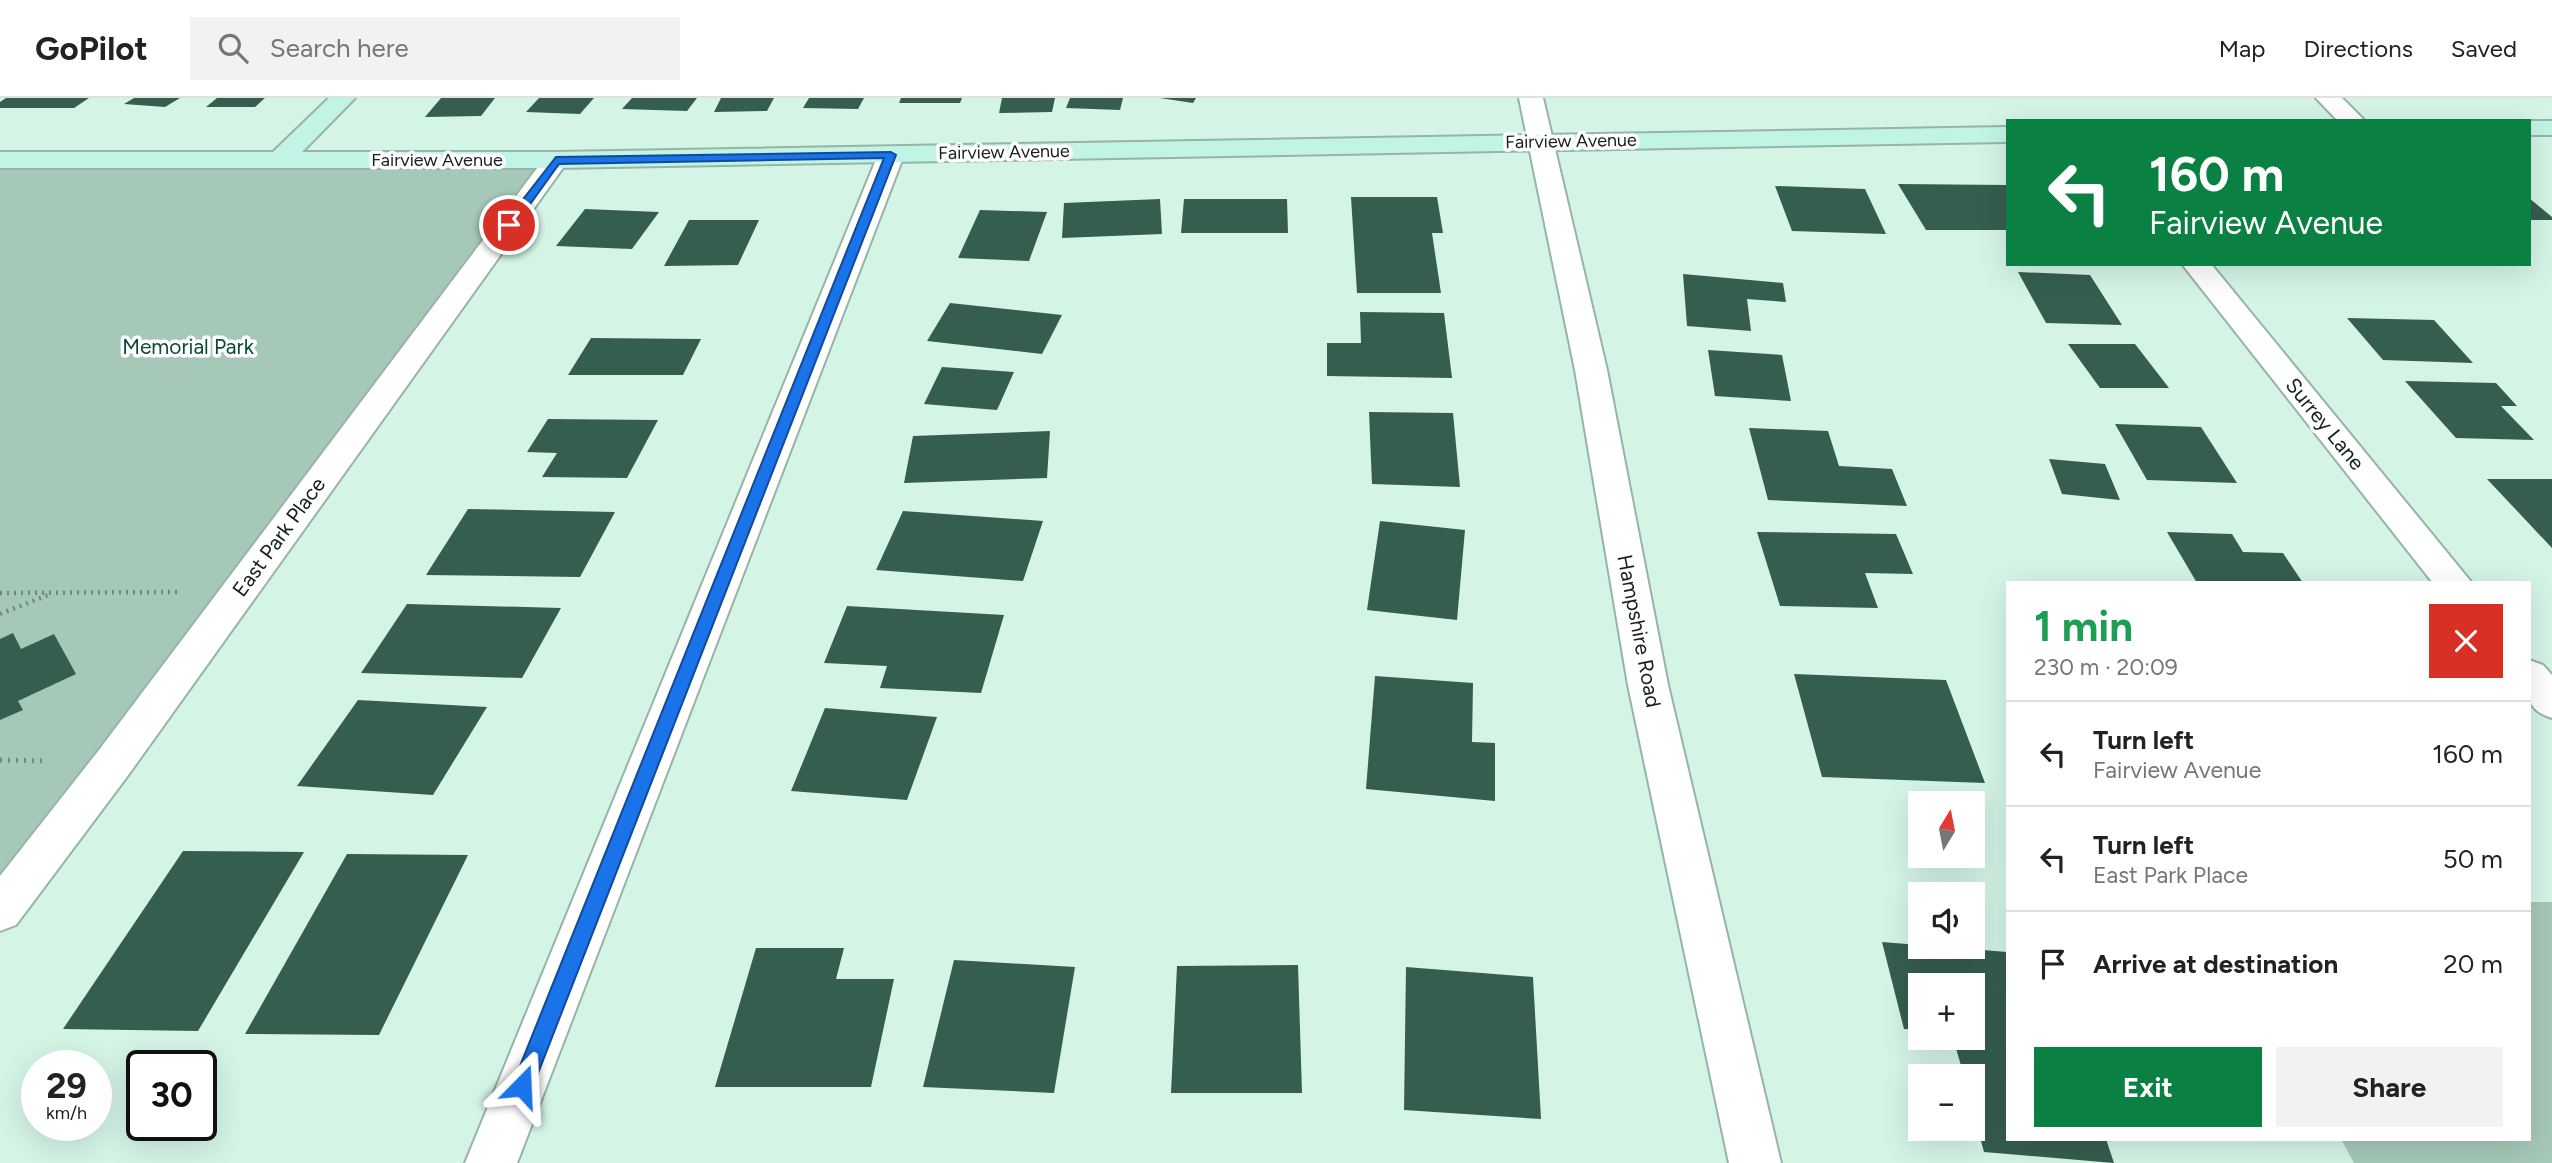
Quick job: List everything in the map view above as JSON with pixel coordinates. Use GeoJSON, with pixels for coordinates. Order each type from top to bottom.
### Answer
{"type":"FeatureCollection","features":[{"type":"Feature","properties":{"kind":"street"},"geometry":{"type":"LineString","coordinates":[[280,160],[343,98]]}},
{"type":"Feature","properties":{"kind":"street","name":"Hampshire Road"},"geometry":{"type":"LineString","coordinates":[[1531,98],[1591,370],[1648,685],[1755,1163]]}},
{"type":"Feature","properties":{"kind":"street"},"geometry":{"type":"LineString","coordinates":[[2328,98],[2351,119]]}},
{"type":"Feature","properties":{"kind":"street","name":"Fairview Avenue"},"geometry":{"type":"LineString","coordinates":[[0,160],[556,160],[2006,135]]}},
{"type":"Feature","properties":{"kind":"street"},"geometry":{"type":"LineString","coordinates":[[491,1163],[891,155]]}},
{"type":"Feature","properties":{"kind":"street","name":"East Park Place"},"geometry":{"type":"LineString","coordinates":[[0,911],[239,592],[556,160]]}},
{"type":"Feature","properties":{"kind":"street","name":"Surrey Lane"},"geometry":{"type":"LineString","coordinates":[[2198,266],[2452,581]]}},
{"type":"Feature","properties":{"kind":"street"},"geometry":{"type":"LineString","coordinates":[[2531,677],[2552,703]]}},
{"type":"Feature","properties":{"kind":"path"},"geometry":{"type":"LineString","coordinates":[[0,593],[239,592]]}},
{"type":"Feature","properties":{"kind":"path"},"geometry":{"type":"LineString","coordinates":[[0,614],[53,593]]}},
{"type":"Feature","properties":{"kind":"green space","name":"Memorial Park"},"geometry":{"type":"Polygon","coordinates":[[[0,160],[556,160],[0,911],[0,160]]]}},
{"type":"Feature","properties":{"kind":"green space"},"geometry":{"type":"Polygon","coordinates":[[[2531,902],[2552,902],[2552,1163],[2354,1163],[2342,1141],[2531,1141],[2531,902]]]}},
{"type":"Feature","properties":{"kind":"building"},"geometry":{"type":"Polygon","coordinates":[[[6,98],[89,98],[74,108],[0,108],[0,102],[6,98]]]}},
{"type":"Feature","properties":{"kind":"building"},"geometry":{"type":"Polygon","coordinates":[[[134,98],[180,98],[165,107],[124,104],[134,98]]]}},
{"type":"Feature","properties":{"kind":"building"},"geometry":{"type":"Polygon","coordinates":[[[217,98],[265,98],[255,107],[206,107],[217,98]]]}},
{"type":"Feature","properties":{"kind":"building"},"geometry":{"type":"Polygon","coordinates":[[[441,98],[495,98],[481,116],[425,117],[441,98]]]}},
{"type":"Feature","properties":{"kind":"building"},"geometry":{"type":"Polygon","coordinates":[[[539,98],[594,98],[580,114],[526,112],[539,98]]]}},
{"type":"Feature","properties":{"kind":"building"},"geometry":{"type":"Polygon","coordinates":[[[632,98],[697,98],[687,111],[622,109],[632,98]]]}},
{"type":"Feature","properties":{"kind":"building"},"geometry":{"type":"Polygon","coordinates":[[[721,98],[774,98],[767,111],[714,112],[721,98]]]}},
{"type":"Feature","properties":{"kind":"building"},"geometry":{"type":"Polygon","coordinates":[[[809,98],[864,98],[858,109],[803,108],[809,98]]]}},
{"type":"Feature","properties":{"kind":"building"},"geometry":{"type":"Polygon","coordinates":[[[901,98],[962,98],[960,103],[899,103],[901,98]]]}},
{"type":"Feature","properties":{"kind":"building"},"geometry":{"type":"Polygon","coordinates":[[[1002,98],[1055,98],[1052,112],[999,113],[1002,98]]]}},
{"type":"Feature","properties":{"kind":"building"},"geometry":{"type":"Polygon","coordinates":[[[1070,98],[1123,98],[1120,110],[1066,108],[1070,98]]]}},
{"type":"Feature","properties":{"kind":"building"},"geometry":{"type":"Polygon","coordinates":[[[1160,98],[1196,98],[1193,103],[1160,98]]]}},
{"type":"Feature","properties":{"kind":"building"},"geometry":{"type":"Polygon","coordinates":[[[1898,184],[2006,185],[2006,230],[1926,230],[1898,184]]]}},
{"type":"Feature","properties":{"kind":"building"},"geometry":{"type":"Polygon","coordinates":[[[1775,186],[1865,189],[1886,234],[1792,231],[1775,186]]]}},
{"type":"Feature","properties":{"kind":"building"},"geometry":{"type":"Polygon","coordinates":[[[1351,197],[1437,197],[1443,233],[1432,233],[1441,293],[1357,293],[1351,197]]]}},
{"type":"Feature","properties":{"kind":"building"},"geometry":{"type":"Polygon","coordinates":[[[1160,199],[1162,234],[1062,238],[1064,203],[1160,199]]]}},
{"type":"Feature","properties":{"kind":"building"},"geometry":{"type":"Polygon","coordinates":[[[1184,199],[1287,199],[1288,233],[1181,233],[1184,199]]]}},
{"type":"Feature","properties":{"kind":"building"},"geometry":{"type":"Polygon","coordinates":[[[2531,200],[2552,217],[2552,220],[2531,220],[2531,200]]]}},
{"type":"Feature","properties":{"kind":"building"},"geometry":{"type":"Polygon","coordinates":[[[585,209],[659,212],[632,249],[556,246],[585,209]]]}},
{"type":"Feature","properties":{"kind":"building"},"geometry":{"type":"Polygon","coordinates":[[[980,210],[1047,212],[1029,261],[958,258],[980,210]]]}},
{"type":"Feature","properties":{"kind":"building"},"geometry":{"type":"Polygon","coordinates":[[[689,220],[759,220],[738,265],[664,266],[689,220]]]}},
{"type":"Feature","properties":{"kind":"building"},"geometry":{"type":"Polygon","coordinates":[[[2018,272],[2090,275],[2122,325],[2046,323],[2018,272]]]}},
{"type":"Feature","properties":{"kind":"building"},"geometry":{"type":"Polygon","coordinates":[[[1683,274],[1783,283],[1786,302],[1747,299],[1751,331],[1687,326],[1683,274]]]}},
{"type":"Feature","properties":{"kind":"building"},"geometry":{"type":"Polygon","coordinates":[[[950,303],[1062,315],[1042,354],[927,341],[950,303]]]}},
{"type":"Feature","properties":{"kind":"building"},"geometry":{"type":"Polygon","coordinates":[[[1360,312],[1444,313],[1452,378],[1327,376],[1327,343],[1361,343],[1360,312]]]}},
{"type":"Feature","properties":{"kind":"building"},"geometry":{"type":"Polygon","coordinates":[[[2347,318],[2434,320],[2473,363],[2383,360],[2347,318]]]}},
{"type":"Feature","properties":{"kind":"building"},"geometry":{"type":"Polygon","coordinates":[[[591,338],[701,339],[683,375],[568,375],[591,338]]]}},
{"type":"Feature","properties":{"kind":"building"},"geometry":{"type":"Polygon","coordinates":[[[2068,344],[2135,344],[2169,388],[2100,388],[2068,344]]]}},
{"type":"Feature","properties":{"kind":"building"},"geometry":{"type":"Polygon","coordinates":[[[1708,350],[1782,355],[1791,401],[1715,396],[1708,350]]]}},
{"type":"Feature","properties":{"kind":"building"},"geometry":{"type":"Polygon","coordinates":[[[942,367],[1014,372],[997,410],[924,404],[942,367]]]}},
{"type":"Feature","properties":{"kind":"building"},"geometry":{"type":"Polygon","coordinates":[[[2405,381],[2496,383],[2517,406],[2501,406],[2534,440],[2456,438],[2405,381]]]}},
{"type":"Feature","properties":{"kind":"building"},"geometry":{"type":"Polygon","coordinates":[[[1369,412],[1453,413],[1460,487],[1372,484],[1369,412]]]}},
{"type":"Feature","properties":{"kind":"building"},"geometry":{"type":"Polygon","coordinates":[[[548,419],[658,420],[627,478],[542,477],[557,453],[527,452],[548,419]]]}},
{"type":"Feature","properties":{"kind":"building"},"geometry":{"type":"Polygon","coordinates":[[[2115,424],[2201,427],[2237,483],[2147,480],[2115,424]]]}},
{"type":"Feature","properties":{"kind":"building"},"geometry":{"type":"Polygon","coordinates":[[[1749,428],[1828,431],[1839,466],[1892,469],[1907,506],[1768,500],[1749,428]]]}},
{"type":"Feature","properties":{"kind":"building"},"geometry":{"type":"Polygon","coordinates":[[[1050,431],[1047,478],[904,483],[913,436],[1050,431]]]}},
{"type":"Feature","properties":{"kind":"building"},"geometry":{"type":"Polygon","coordinates":[[[2049,459],[2105,464],[2120,500],[2062,494],[2049,459]]]}},
{"type":"Feature","properties":{"kind":"building"},"geometry":{"type":"Polygon","coordinates":[[[2487,479],[2552,479],[2552,548],[2487,479]]]}},
{"type":"Feature","properties":{"kind":"building"},"geometry":{"type":"Polygon","coordinates":[[[468,509],[615,512],[580,577],[426,575],[468,509]]]}},
{"type":"Feature","properties":{"kind":"building"},"geometry":{"type":"Polygon","coordinates":[[[903,511],[1043,521],[1023,581],[876,570],[903,511]]]}},
{"type":"Feature","properties":{"kind":"building"},"geometry":{"type":"Polygon","coordinates":[[[1380,521],[1465,530],[1457,620],[1367,610],[1380,521]]]}},
{"type":"Feature","properties":{"kind":"building"},"geometry":{"type":"Polygon","coordinates":[[[1757,532],[1896,534],[1913,574],[1865,573],[1878,608],[1780,606],[1757,532]]]}},
{"type":"Feature","properties":{"kind":"building"},"geometry":{"type":"Polygon","coordinates":[[[2167,532],[2232,534],[2243,552],[2283,553],[2302,581],[2196,581],[2167,532]]]}},
{"type":"Feature","properties":{"kind":"building"},"geometry":{"type":"Polygon","coordinates":[[[407,604],[561,608],[522,678],[361,673],[407,604]]]}},
{"type":"Feature","properties":{"kind":"building"},"geometry":{"type":"Polygon","coordinates":[[[847,606],[1004,615],[981,693],[880,688],[887,666],[824,663],[847,606]]]}},
{"type":"Feature","properties":{"kind":"building"},"geometry":{"type":"Polygon","coordinates":[[[13,633],[21,649],[54,634],[76,674],[18,701],[23,710],[0,720],[0,639],[13,633]]]}},
{"type":"Feature","properties":{"kind":"building"},"geometry":{"type":"Polygon","coordinates":[[[1794,674],[1946,680],[1985,783],[1822,777],[1794,674]]]}},
{"type":"Feature","properties":{"kind":"building"},"geometry":{"type":"Polygon","coordinates":[[[1375,676],[1473,683],[1472,742],[1495,743],[1495,801],[1366,789],[1375,676]]]}},
{"type":"Feature","properties":{"kind":"building"},"geometry":{"type":"Polygon","coordinates":[[[358,700],[487,707],[433,795],[297,786],[358,700]]]}},
{"type":"Feature","properties":{"kind":"building"},"geometry":{"type":"Polygon","coordinates":[[[825,708],[937,717],[907,800],[791,791],[825,708]]]}},
{"type":"Feature","properties":{"kind":"building"},"geometry":{"type":"Polygon","coordinates":[[[183,851],[304,852],[198,1031],[63,1029],[183,851]]]}},
{"type":"Feature","properties":{"kind":"building"},"geometry":{"type":"Polygon","coordinates":[[[347,854],[468,855],[379,1035],[245,1034],[347,854]]]}},
{"type":"Feature","properties":{"kind":"building"},"geometry":{"type":"Polygon","coordinates":[[[1882,942],[1908,944],[1908,959],[1985,959],[1985,950],[2006,952],[2006,1141],[2107,1141],[2114,1163],[1984,1152],[1981,1141],[1985,1141],[1985,1064],[1961,1064],[1956,1050],[1985,1050],[1985,973],[1908,973],[1908,1029],[1904,1029],[1882,942]]]}},
{"type":"Feature","properties":{"kind":"building"},"geometry":{"type":"Polygon","coordinates":[[[756,948],[844,948],[836,979],[894,979],[871,1087],[715,1087],[756,948]]]}},
{"type":"Feature","properties":{"kind":"building"},"geometry":{"type":"Polygon","coordinates":[[[954,960],[1075,967],[1054,1093],[923,1087],[954,960]]]}},
{"type":"Feature","properties":{"kind":"building"},"geometry":{"type":"Polygon","coordinates":[[[1298,965],[1302,1093],[1171,1093],[1177,966],[1298,965]]]}},
{"type":"Feature","properties":{"kind":"building"},"geometry":{"type":"Polygon","coordinates":[[[1406,967],[1533,977],[1541,1119],[1404,1110],[1406,967]]]}},
{"type":"Feature","properties":{"kind":"route"},"geometry":{"type":"LineString","coordinates":[[509,225],[556,160],[891,155],[522,1086]]}}]}
